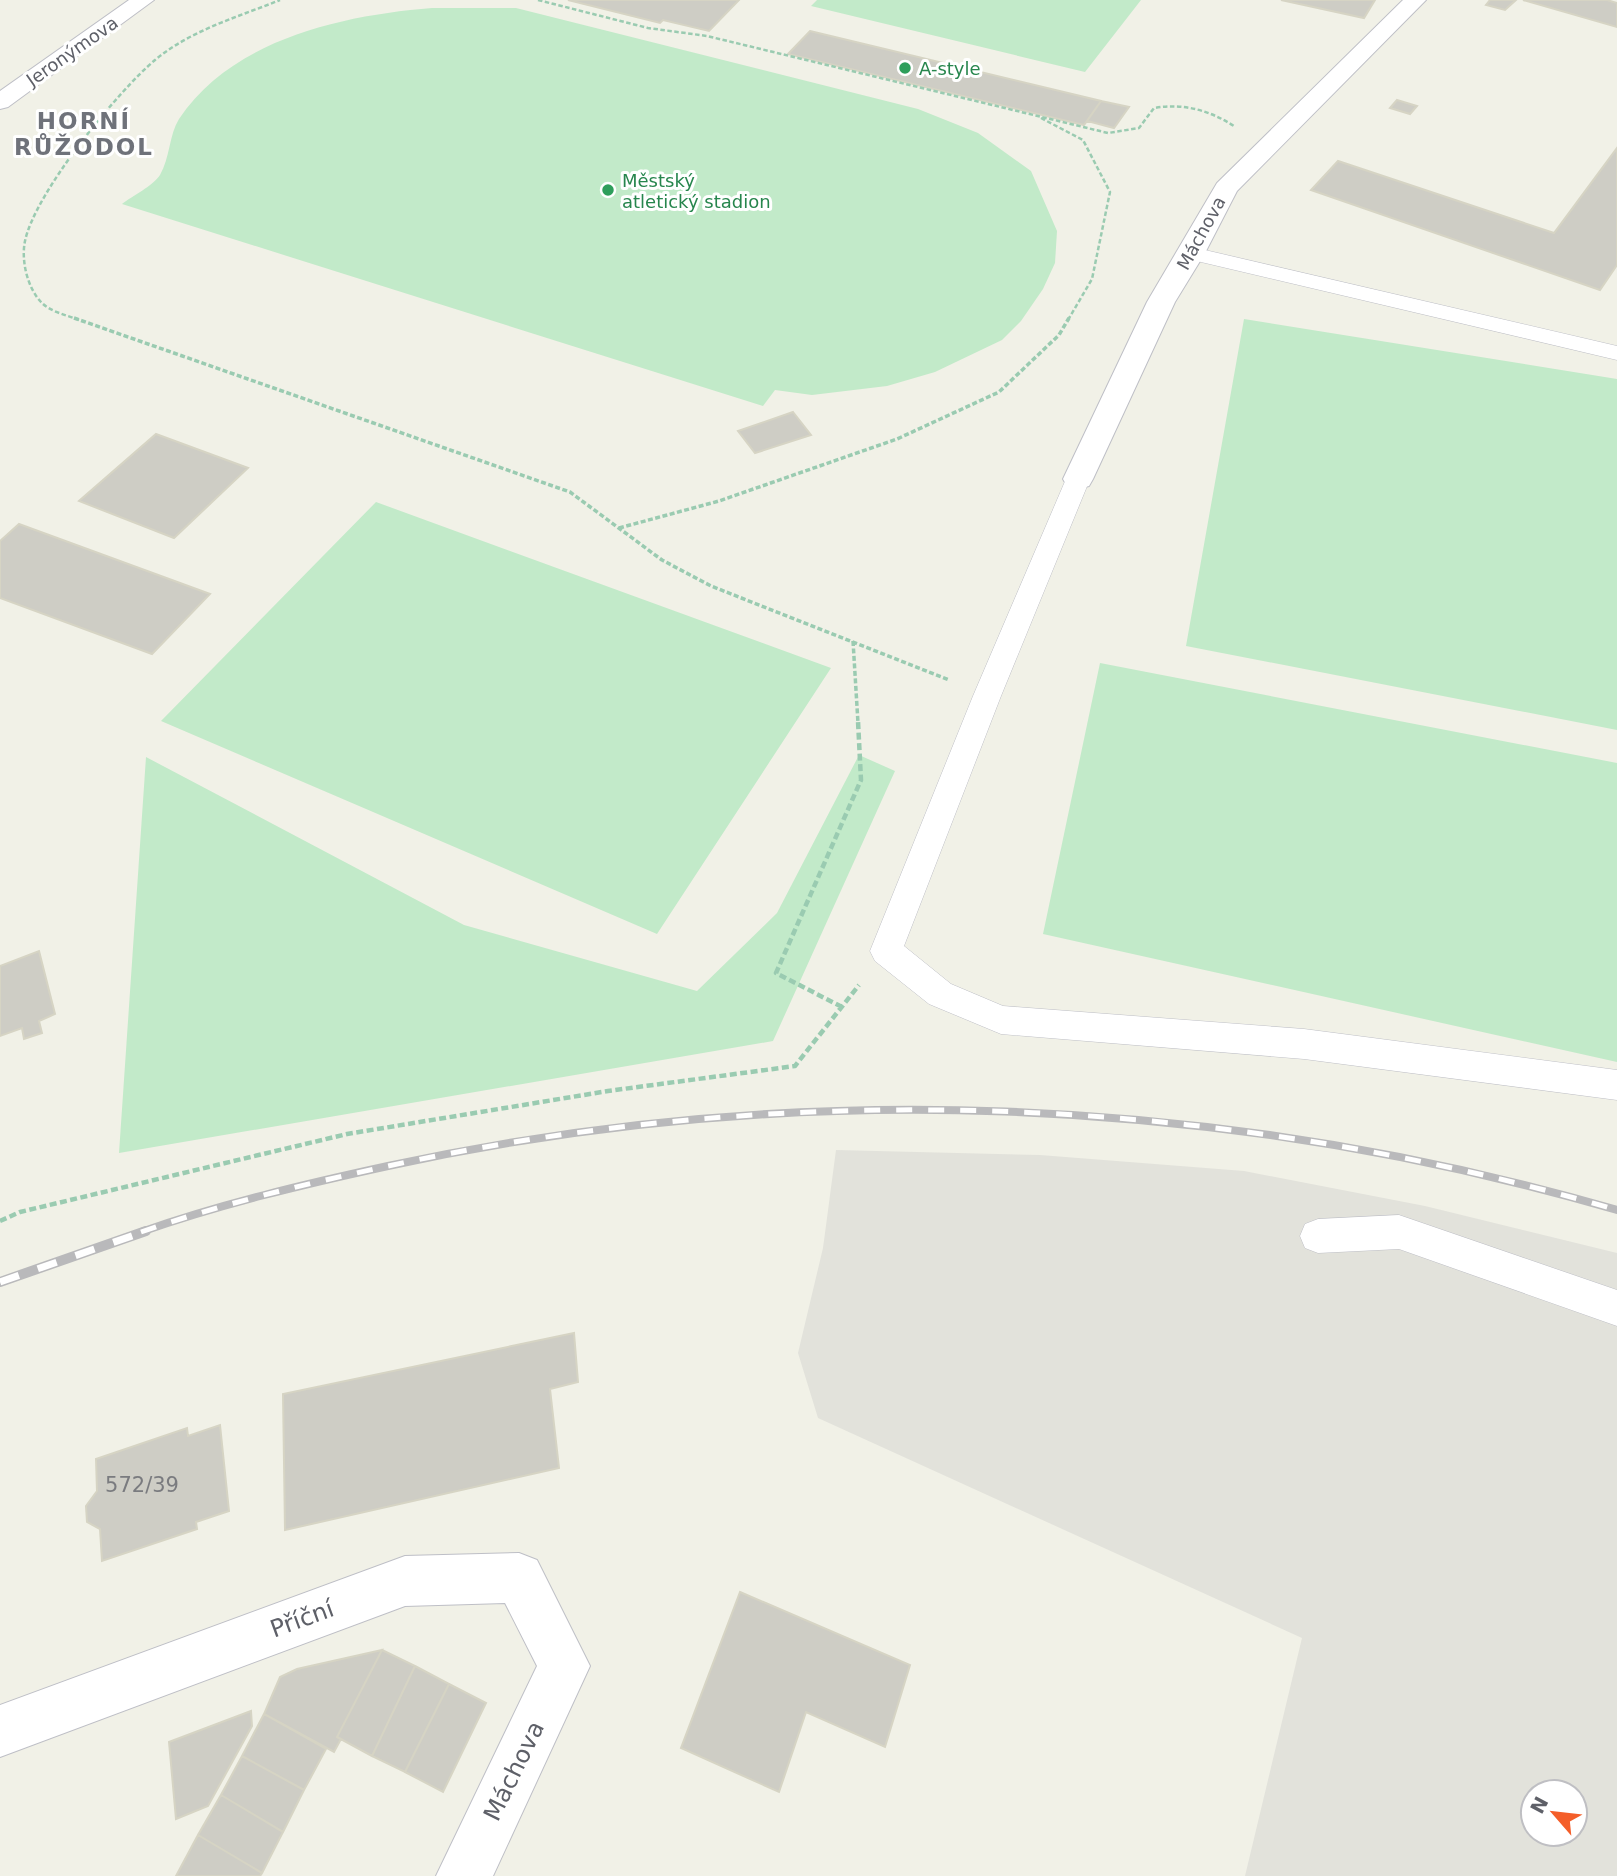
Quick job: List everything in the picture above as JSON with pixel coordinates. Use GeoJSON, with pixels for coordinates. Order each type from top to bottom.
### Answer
{"type":"FeatureCollection","features":[{"type":"Feature","properties":{"kind":"street","name":"Jeronýmova"},"geometry":{"type":"LineString","coordinates":[[0,102],[143,0]]}},
{"type":"Feature","properties":{"kind":"street","name":"Máchova"},"geometry":{"type":"LineString","coordinates":[[1078,479],[1161,302],[1192,253],[1226,188],[1415,0]]}},
{"type":"Feature","properties":{"kind":"street","name":"Příční"},"geometry":{"type":"LineString","coordinates":[[0,1731],[405,1581],[519,1578],[564,1666]]}},
{"type":"Feature","properties":{"kind":"street","name":"Máchova"},"geometry":{"type":"LineString","coordinates":[[464,1876],[564,1666]]}},
{"type":"Feature","properties":{"kind":"lane"},"geometry":{"type":"LineString","coordinates":[[1192,253],[1617,353]]}},
{"type":"Feature","properties":{"kind":"lane"},"geometry":{"type":"LineString","coordinates":[[1078,479],[987,696],[886,951],[940,994],[1001,1020],[1304,1044],[1617,1085]]}},
{"type":"Feature","properties":{"kind":"lane"},"geometry":{"type":"LineString","coordinates":[[1318,1236],[1399,1232],[1617,1308]]}},
{"type":"Feature","properties":{"kind":"path"},"geometry":{"type":"LineString","coordinates":[[280,0],[183,41],[155,60],[122,90],[66,166],[25,239],[24,266],[42,303],[85,323],[570,492],[662,560],[711,586],[987,696]]}},
{"type":"Feature","properties":{"kind":"path"},"geometry":{"type":"LineString","coordinates":[[538,0],[648,28],[707,36],[1108,133],[1139,128],[1154,108],[1171,104],[1218,114],[1265,149]]}},
{"type":"Feature","properties":{"kind":"path"},"geometry":{"type":"LineString","coordinates":[[618,528],[719,501],[897,439],[999,392],[1059,335],[1092,279],[1110,192],[1083,140],[1037,116]]}},
{"type":"Feature","properties":{"kind":"path"},"geometry":{"type":"LineString","coordinates":[[842,1007],[776,973],[862,780],[852,640]]}},
{"type":"Feature","properties":{"kind":"path"},"geometry":{"type":"LineString","coordinates":[[0,1221],[20,1212],[347,1134],[608,1091],[796,1066],[886,951]]}},
{"type":"Feature","properties":{"kind":"shaded area"},"geometry":{"type":"Polygon","coordinates":[[[836,1150],[1040,1155],[1244,1171],[1425,1206],[1617,1253],[1617,1876],[1245,1876],[1302,1638],[818,1418],[798,1353],[823,1248],[836,1150]]]}},
{"type":"Feature","properties":{"kind":"green space"},"geometry":{"type":"Polygon","coordinates":[[[817,0],[1141,0],[1085,72],[811,6],[817,0]]]}},
{"type":"Feature","properties":{"kind":"green space","name":"Městský atletický stadion"},"geometry":{"type":"Polygon","coordinates":[[[432,8],[516,8],[918,109],[978,133],[1031,171],[1057,231],[1055,263],[1043,289],[1021,321],[1002,340],[935,372],[887,386],[812,395],[775,390],[763,406],[122,204],[157,179],[166,161],[179,119],[201,92],[229,69],[292,36],[327,25],[398,11],[432,8]]]}},
{"type":"Feature","properties":{"kind":"green space"},"geometry":{"type":"Polygon","coordinates":[[[1244,319],[1617,379],[1617,730],[1186,646],[1244,319]]]}},
{"type":"Feature","properties":{"kind":"green space"},"geometry":{"type":"Polygon","coordinates":[[[376,502],[831,668],[657,934],[161,721],[376,502]]]}},
{"type":"Feature","properties":{"kind":"green space"},"geometry":{"type":"Polygon","coordinates":[[[1100,663],[1617,763],[1617,1062],[1043,934],[1100,663]]]}},
{"type":"Feature","properties":{"kind":"green space"},"geometry":{"type":"Polygon","coordinates":[[[859,755],[895,771],[773,1041],[119,1153],[146,757],[464,925],[697,991],[777,913],[859,755]]]}},
{"type":"Feature","properties":{"kind":"building"},"geometry":{"type":"Polygon","coordinates":[[[568,0],[739,0],[709,31],[663,20],[660,23],[568,0]]]}},
{"type":"Feature","properties":{"kind":"building"},"geometry":{"type":"Polygon","coordinates":[[[1281,0],[1375,0],[1364,18],[1281,0]]]}},
{"type":"Feature","properties":{"kind":"building"},"geometry":{"type":"Polygon","coordinates":[[[1490,0],[1516,0],[1505,10],[1486,5],[1490,0]]]}},
{"type":"Feature","properties":{"kind":"building"},"geometry":{"type":"Polygon","coordinates":[[[1523,0],[1607,0],[1617,3],[1617,27],[1523,0]]]}},
{"type":"Feature","properties":{"kind":"building","name":"A-style"},"geometry":{"type":"Polygon","coordinates":[[[810,31],[1101,101],[1084,125],[788,54],[810,31]]]}},
{"type":"Feature","properties":{"kind":"building"},"geometry":{"type":"Polygon","coordinates":[[[1397,100],[1417,106],[1410,114],[1390,108],[1397,100]]]}},
{"type":"Feature","properties":{"kind":"building"},"geometry":{"type":"Polygon","coordinates":[[[1101,101],[1129,107],[1114,128],[1087,121],[1101,101]]]}},
{"type":"Feature","properties":{"kind":"building"},"geometry":{"type":"Polygon","coordinates":[[[1617,148],[1617,265],[1600,290],[1311,190],[1338,161],[1554,233],[1617,148]]]}},
{"type":"Feature","properties":{"kind":"building"},"geometry":{"type":"Polygon","coordinates":[[[793,412],[811,435],[755,453],[738,431],[793,412]]]}},
{"type":"Feature","properties":{"kind":"building"},"geometry":{"type":"Polygon","coordinates":[[[156,434],[248,468],[174,538],[79,501],[156,434]]]}},
{"type":"Feature","properties":{"kind":"building"},"geometry":{"type":"Polygon","coordinates":[[[19,524],[210,594],[152,654],[0,598],[0,541],[19,524]]]}},
{"type":"Feature","properties":{"kind":"building"},"geometry":{"type":"Polygon","coordinates":[[[39,951],[55,1014],[39,1021],[42,1033],[24,1039],[22,1028],[0,1036],[0,966],[39,951]]]}},
{"type":"Feature","properties":{"kind":"building"},"geometry":{"type":"Polygon","coordinates":[[[574,1333],[578,1382],[550,1389],[559,1468],[285,1530],[283,1394],[574,1333]]]}},
{"type":"Feature","properties":{"kind":"building"},"geometry":{"type":"Polygon","coordinates":[[[220,1425],[229,1511],[196,1522],[197,1529],[102,1561],[100,1529],[87,1522],[86,1506],[97,1491],[96,1459],[187,1428],[188,1436],[220,1425]]]}},
{"type":"Feature","properties":{"kind":"building"},"geometry":{"type":"Polygon","coordinates":[[[740,1592],[910,1665],[885,1747],[806,1712],[779,1792],[681,1748],[740,1592]]]}},
{"type":"Feature","properties":{"kind":"building"},"geometry":{"type":"Polygon","coordinates":[[[382,1650],[337,1737],[341,1739],[334,1752],[264,1714],[280,1677],[297,1669],[382,1650]]]}},
{"type":"Feature","properties":{"kind":"building"},"geometry":{"type":"Polygon","coordinates":[[[382,1650],[415,1666],[372,1756],[337,1737],[382,1650]]]}},
{"type":"Feature","properties":{"kind":"building"},"geometry":{"type":"Polygon","coordinates":[[[415,1666],[449,1684],[405,1772],[372,1756],[415,1666]]]}},
{"type":"Feature","properties":{"kind":"building"},"geometry":{"type":"Polygon","coordinates":[[[449,1684],[486,1703],[443,1792],[405,1772],[449,1684]]]}},
{"type":"Feature","properties":{"kind":"building"},"geometry":{"type":"Polygon","coordinates":[[[251,1711],[252,1726],[208,1806],[176,1819],[169,1742],[251,1711]]]}},
{"type":"Feature","properties":{"kind":"building"},"geometry":{"type":"Polygon","coordinates":[[[264,1714],[326,1749],[304,1790],[242,1756],[264,1714]]]}},
{"type":"Feature","properties":{"kind":"building"},"geometry":{"type":"Polygon","coordinates":[[[242,1756],[304,1790],[283,1832],[221,1795],[242,1756]]]}},
{"type":"Feature","properties":{"kind":"building"},"geometry":{"type":"Polygon","coordinates":[[[221,1795],[283,1832],[262,1873],[198,1835],[221,1795]]]}},
{"type":"Feature","properties":{"kind":"building"},"geometry":{"type":"Polygon","coordinates":[[[198,1835],[262,1873],[260,1876],[176,1876],[198,1835]]]}},
{"type":"Feature","properties":{"kind":"railway"},"geometry":{"type":"LineString","coordinates":[[141,1232],[232,1204],[326,1180],[541,1138],[695,1119],[850,1111],[1005,1112],[1160,1122],[1314,1142],[1467,1171],[1617,1210]]}},
{"type":"Feature","properties":{"kind":"railway"},"geometry":{"type":"LineString","coordinates":[[0,1282],[146,1231]]}},
{"type":"Feature","properties":{"kind":"place","name":"A-style"},"geometry":{"type":"Point","coordinates":[905,68]}},
{"type":"Feature","properties":{"kind":"place","name":"Městský atletický stadion"},"geometry":{"type":"Point","coordinates":[608,190]}},
{"type":"Feature","properties":{"kind":"district","name":"HORNÍ RŮŽODOL"},"geometry":{"type":"Point","coordinates":[84,134]}}]}
